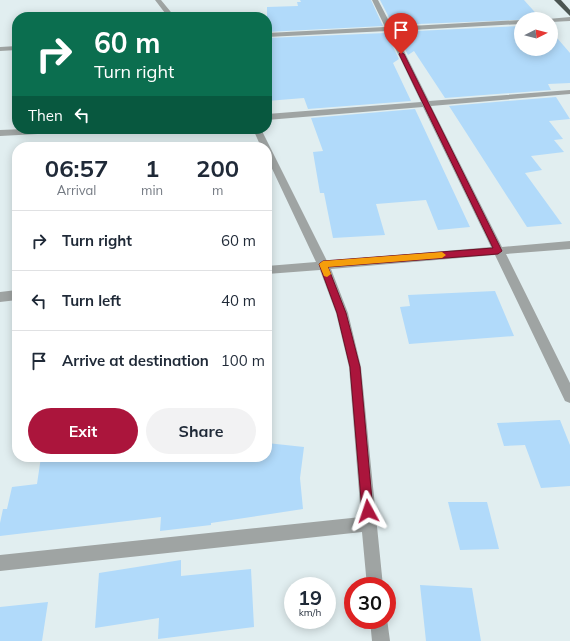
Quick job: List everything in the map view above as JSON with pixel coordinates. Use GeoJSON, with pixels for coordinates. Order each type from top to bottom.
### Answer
{"type":"FeatureCollection","features":[{"type":"Feature","properties":{"kind":"highway"},"geometry":{"type":"LineString","coordinates":[[557,0],[570,14]]}},
{"type":"Feature","properties":{"kind":"street"},"geometry":{"type":"LineString","coordinates":[[158,0],[168,12]]}},
{"type":"Feature","properties":{"kind":"street"},"geometry":{"type":"LineString","coordinates":[[375,0],[570,397]]}},
{"type":"Feature","properties":{"kind":"street"},"geometry":{"type":"LineString","coordinates":[[558,20],[570,19]]}},
{"type":"Feature","properties":{"kind":"street"},"geometry":{"type":"LineString","coordinates":[[272,35],[514,22]]}},
{"type":"Feature","properties":{"kind":"street"},"geometry":{"type":"LineString","coordinates":[[0,50],[12,49]]}},
{"type":"Feature","properties":{"kind":"street"},"geometry":{"type":"LineString","coordinates":[[272,117],[570,92]]}},
{"type":"Feature","properties":{"kind":"street"},"geometry":{"type":"LineString","coordinates":[[0,133],[12,132]]}},
{"type":"Feature","properties":{"kind":"street"},"geometry":{"type":"LineString","coordinates":[[272,160],[323,264],[342,313],[355,367],[374,577]]}},
{"type":"Feature","properties":{"kind":"street"},"geometry":{"type":"LineString","coordinates":[[272,269],[570,244]]}},
{"type":"Feature","properties":{"kind":"street"},"geometry":{"type":"LineString","coordinates":[[0,297],[12,296]]}},
{"type":"Feature","properties":{"kind":"street"},"geometry":{"type":"LineString","coordinates":[[0,563],[369,524]]}},
{"type":"Feature","properties":{"kind":"street"},"geometry":{"type":"LineString","coordinates":[[380,629],[381,641]]}},
{"type":"Feature","properties":{"kind":"building"},"geometry":{"type":"Polygon","coordinates":[[[300,0],[371,0],[383,26],[272,32],[272,12],[267,12],[267,7],[298,6],[297,2],[301,2],[300,0]]]}},
{"type":"Feature","properties":{"kind":"building"},"geometry":{"type":"Polygon","coordinates":[[[380,0],[524,0],[535,12],[514,12],[514,20],[393,25],[380,0]]]}},
{"type":"Feature","properties":{"kind":"building"},"geometry":{"type":"Polygon","coordinates":[[[514,26],[514,56],[558,56],[558,39],[570,53],[570,83],[548,84],[551,90],[445,98],[414,51],[408,55],[396,32],[514,26]]]}},
{"type":"Feature","properties":{"kind":"building"},"geometry":{"type":"Polygon","coordinates":[[[386,33],[399,59],[393,63],[411,101],[308,109],[304,98],[272,101],[272,38],[386,33]]]}},
{"type":"Feature","properties":{"kind":"building"},"geometry":{"type":"Polygon","coordinates":[[[556,97],[570,119],[549,121],[563,139],[554,140],[564,152],[531,156],[542,170],[525,173],[562,224],[527,227],[449,106],[556,97]]]}},
{"type":"Feature","properties":{"kind":"building"},"geometry":{"type":"Polygon","coordinates":[[[415,109],[470,227],[438,230],[426,200],[376,204],[385,235],[333,238],[324,193],[320,193],[313,152],[323,151],[311,118],[415,109]]]}},
{"type":"Feature","properties":{"kind":"building"},"geometry":{"type":"Polygon","coordinates":[[[495,291],[514,336],[409,344],[400,307],[410,306],[408,295],[495,291]]]}},
{"type":"Feature","properties":{"kind":"building"},"geometry":{"type":"Polygon","coordinates":[[[560,420],[570,445],[570,486],[541,488],[525,445],[504,446],[497,423],[560,420]]]}},
{"type":"Feature","properties":{"kind":"building"},"geometry":{"type":"Polygon","coordinates":[[[272,444],[304,447],[300,478],[303,509],[211,523],[211,525],[160,531],[161,517],[0,536],[0,523],[3,509],[7,509],[12,487],[37,484],[40,462],[272,462],[272,444]]]}},
{"type":"Feature","properties":{"kind":"building"},"geometry":{"type":"Polygon","coordinates":[[[448,502],[487,502],[499,549],[460,550],[448,502]]]}},
{"type":"Feature","properties":{"kind":"building"},"geometry":{"type":"Polygon","coordinates":[[[181,560],[181,576],[251,569],[254,627],[158,639],[159,618],[95,628],[99,573],[181,560]]]}},
{"type":"Feature","properties":{"kind":"building"},"geometry":{"type":"Polygon","coordinates":[[[420,585],[472,588],[481,641],[426,641],[420,585]]]}},
{"type":"Feature","properties":{"kind":"building"},"geometry":{"type":"Polygon","coordinates":[[[48,602],[42,641],[0,641],[0,607],[48,602]]]}},
{"type":"Feature","properties":{"kind":"slow traffic"},"geometry":{"type":"LineString","coordinates":[[327,274],[323,264],[442,255]]}},
{"type":"Feature","properties":{"kind":"route"},"geometry":{"type":"LineString","coordinates":[[368,511],[355,367],[342,313],[323,264],[498,251],[401,54]]}}]}
